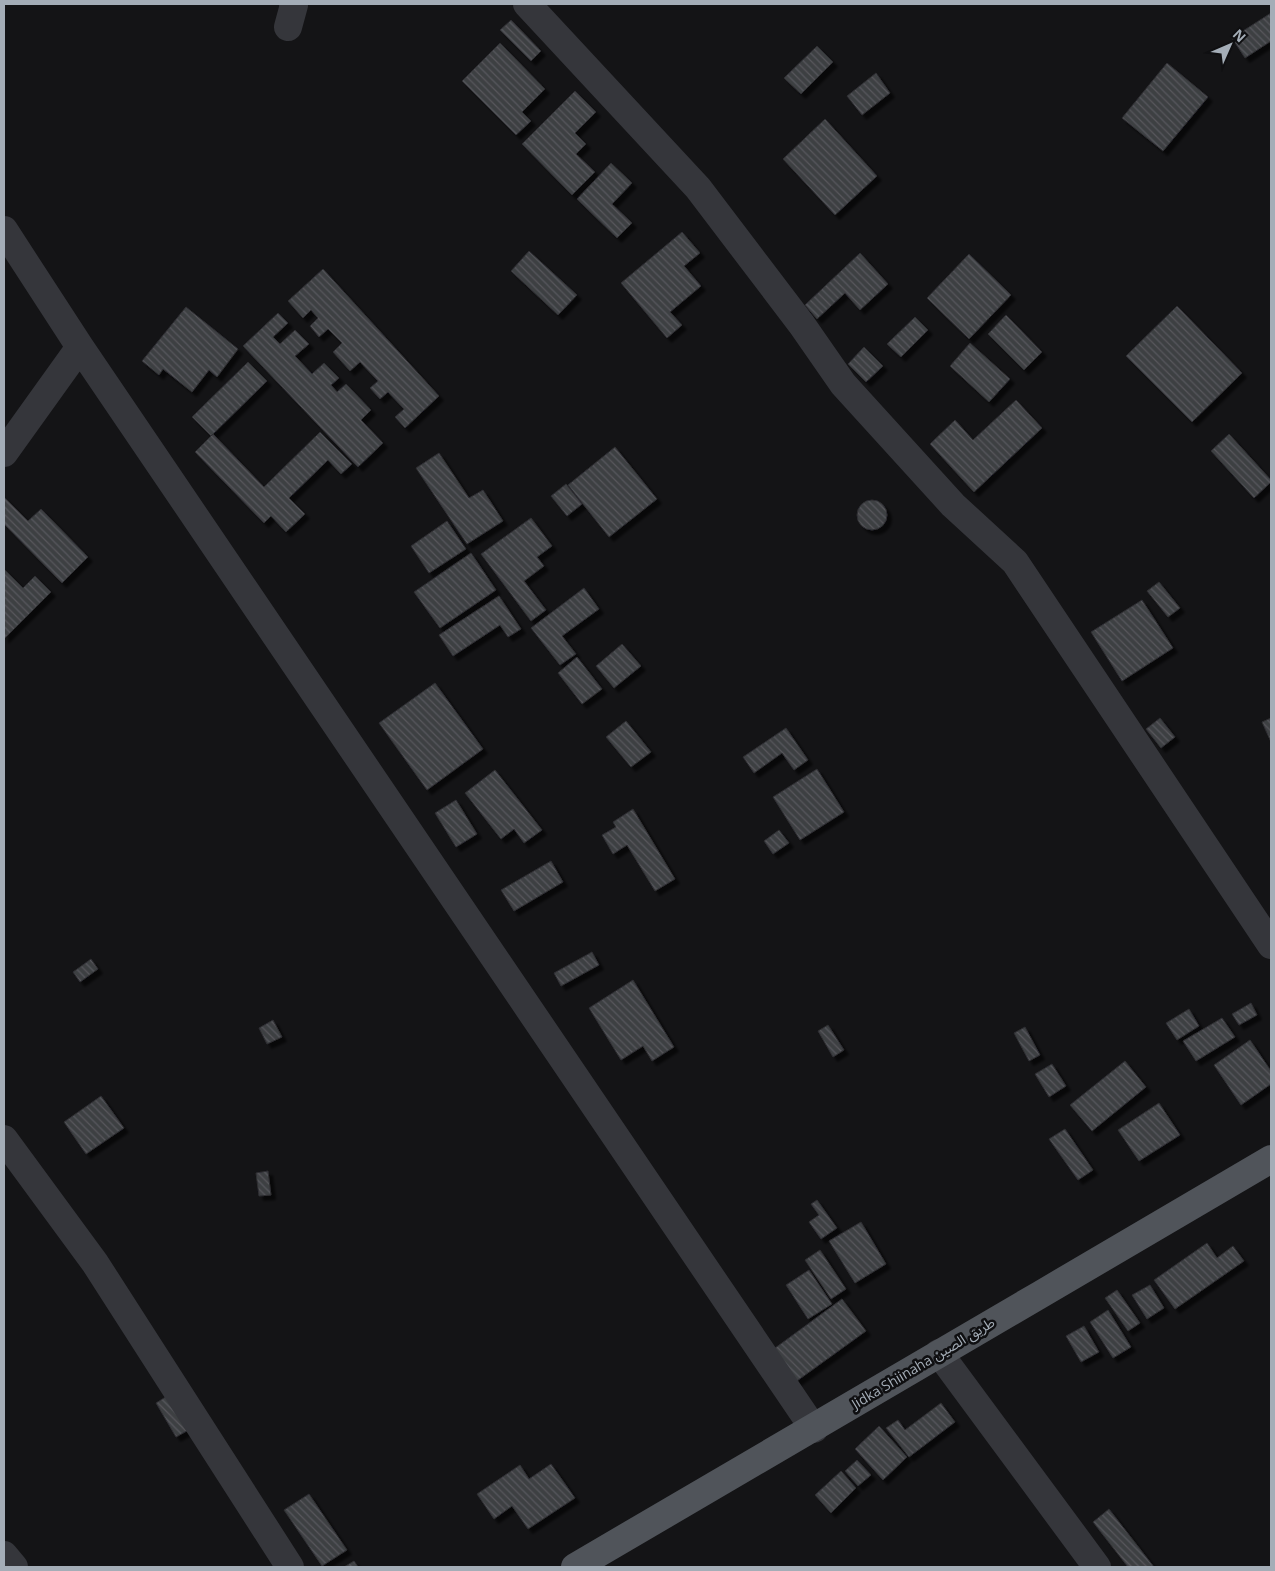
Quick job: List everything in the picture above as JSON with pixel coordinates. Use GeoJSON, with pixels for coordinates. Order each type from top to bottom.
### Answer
{"type":"FeatureCollection","features":[{"type":"Feature","properties":{"kind":"main road","name":"Jidka Shiinaha طريق الصين"},"geometry":{"type":"LineString","coordinates":[[575,1567],[814,1429],[939,1353],[1271,1159]]}},
{"type":"Feature","properties":{"kind":"street"},"geometry":{"type":"LineString","coordinates":[[527,4],[698,188],[802,325],[843,384],[953,505],[1015,562],[1271,945]]}},
{"type":"Feature","properties":{"kind":"street"},"geometry":{"type":"LineString","coordinates":[[4,230],[80,347],[814,1429]]}},
{"type":"Feature","properties":{"kind":"street"},"geometry":{"type":"LineString","coordinates":[[4,452],[80,347]]}},
{"type":"Feature","properties":{"kind":"street"},"geometry":{"type":"LineString","coordinates":[[4,1139],[95,1263],[290,1567]]}},
{"type":"Feature","properties":{"kind":"street"},"geometry":{"type":"LineString","coordinates":[[939,1353],[1097,1567]]}},
{"type":"Feature","properties":{"kind":"street"},"geometry":{"type":"LineString","coordinates":[[4,1555],[14,1567]]}},
{"type":"Feature","properties":{"kind":"building"},"geometry":{"type":"Polygon","coordinates":[[[1271,13],[1271,41],[1245,58],[1232,38],[1271,13]]]}},
{"type":"Feature","properties":{"kind":"building"},"geometry":{"type":"Polygon","coordinates":[[[511,20],[541,51],[531,61],[500,30],[511,20]]]}},
{"type":"Feature","properties":{"kind":"building"},"geometry":{"type":"Polygon","coordinates":[[[500,43],[545,89],[522,112],[531,121],[516,135],[462,81],[500,43]]]}},
{"type":"Feature","properties":{"kind":"building"},"geometry":{"type":"Polygon","coordinates":[[[817,46],[833,62],[801,94],[784,78],[817,46]]]}},
{"type":"Feature","properties":{"kind":"building"},"geometry":{"type":"Polygon","coordinates":[[[1167,63],[1208,97],[1163,151],[1122,118],[1167,63]]]}},
{"type":"Feature","properties":{"kind":"building"},"geometry":{"type":"Polygon","coordinates":[[[876,73],[890,93],[862,115],[847,96],[876,73]]]}},
{"type":"Feature","properties":{"kind":"building"},"geometry":{"type":"Polygon","coordinates":[[[575,91],[596,112],[575,133],[586,144],[576,154],[595,172],[572,195],[522,144],[575,91]]]}},
{"type":"Feature","properties":{"kind":"building"},"geometry":{"type":"Polygon","coordinates":[[[825,119],[877,176],[835,215],[783,159],[825,119]]]}},
{"type":"Feature","properties":{"kind":"building"},"geometry":{"type":"Polygon","coordinates":[[[611,163],[632,183],[612,204],[632,223],[617,238],[577,199],[611,163]]]}},
{"type":"Feature","properties":{"kind":"building"},"geometry":{"type":"Polygon","coordinates":[[[682,232],[700,253],[684,266],[701,286],[670,312],[682,325],[667,338],[621,283],[682,232]]]}},
{"type":"Feature","properties":{"kind":"building"},"geometry":{"type":"Polygon","coordinates":[[[529,251],[577,295],[558,315],[511,271],[529,251]]]}},
{"type":"Feature","properties":{"kind":"building"},"geometry":{"type":"Polygon","coordinates":[[[860,253],[888,284],[860,310],[845,293],[817,319],[805,305],[860,253]]]}},
{"type":"Feature","properties":{"kind":"building"},"geometry":{"type":"Polygon","coordinates":[[[969,254],[1011,295],[969,339],[927,298],[969,254]]]}},
{"type":"Feature","properties":{"kind":"building"},"geometry":{"type":"Polygon","coordinates":[[[323,269],[439,396],[405,428],[395,417],[404,409],[388,392],[380,399],[370,388],[378,381],[360,362],[350,371],[333,352],[342,343],[328,329],[319,337],[310,326],[318,318],[311,310],[303,318],[288,301],[323,269]]]}},
{"type":"Feature","properties":{"kind":"building"},"geometry":{"type":"Polygon","coordinates":[[[1177,306],[1242,373],[1192,422],[1126,356],[1177,306]]]}},
{"type":"Feature","properties":{"kind":"building"},"geometry":{"type":"Polygon","coordinates":[[[186,307],[238,349],[217,377],[209,370],[192,392],[163,369],[159,375],[142,361],[186,307]]]}},
{"type":"Feature","properties":{"kind":"building"},"geometry":{"type":"Polygon","coordinates":[[[278,313],[288,323],[273,337],[280,344],[295,330],[309,344],[295,356],[312,374],[324,363],[339,378],[331,385],[337,392],[346,384],[371,410],[361,420],[383,443],[358,467],[243,346],[278,313]]]}},
{"type":"Feature","properties":{"kind":"building"},"geometry":{"type":"Polygon","coordinates":[[[1006,315],[1042,352],[1024,370],[988,334],[1006,315]]]}},
{"type":"Feature","properties":{"kind":"building"},"geometry":{"type":"Polygon","coordinates":[[[915,317],[928,330],[901,357],[887,344],[915,317]]]}},
{"type":"Feature","properties":{"kind":"building"},"geometry":{"type":"Polygon","coordinates":[[[970,343],[1010,379],[989,402],[950,366],[970,343]]]}},
{"type":"Feature","properties":{"kind":"building"},"geometry":{"type":"Polygon","coordinates":[[[864,347],[883,366],[866,382],[848,364],[864,347]]]}},
{"type":"Feature","properties":{"kind":"building"},"geometry":{"type":"Polygon","coordinates":[[[248,362],[267,381],[211,436],[192,417],[248,362]]]}},
{"type":"Feature","properties":{"kind":"building"},"geometry":{"type":"Polygon","coordinates":[[[1016,400],[1042,428],[974,492],[930,444],[955,420],[973,440],[1016,400]]]}},
{"type":"Feature","properties":{"kind":"building"},"geometry":{"type":"Polygon","coordinates":[[[320,432],[352,464],[341,474],[328,460],[289,498],[305,514],[286,532],[271,516],[264,523],[195,452],[213,434],[264,487],[320,432]]]}},
{"type":"Feature","properties":{"kind":"building"},"geometry":{"type":"Polygon","coordinates":[[[1229,434],[1271,480],[1254,498],[1211,451],[1229,434]]]}},
{"type":"Feature","properties":{"kind":"building"},"geometry":{"type":"Polygon","coordinates":[[[615,447],[657,499],[609,537],[568,485],[615,447]]]}},
{"type":"Feature","properties":{"kind":"building"},"geometry":{"type":"Polygon","coordinates":[[[439,453],[469,498],[483,490],[503,521],[467,544],[416,468],[439,453]]]}},
{"type":"Feature","properties":{"kind":"building"},"geometry":{"type":"Polygon","coordinates":[[[566,484],[582,504],[567,516],[551,496],[566,484]]]}},
{"type":"Feature","properties":{"kind":"building"},"geometry":{"type":"Polygon","coordinates":[[[4,497],[28,521],[41,509],[88,557],[62,583],[4,524],[4,497]]]}},
{"type":"Feature","properties":{"kind":"building"},"geometry":{"type":"Polygon","coordinates":[[[872,500],[883,504],[887,515],[883,526],[872,530],[861,526],[857,515],[861,504],[872,500]]]}},
{"type":"Feature","properties":{"kind":"building"},"geometry":{"type":"Polygon","coordinates":[[[531,518],[552,546],[537,557],[544,566],[524,581],[546,610],[531,621],[481,554],[531,518]]]}},
{"type":"Feature","properties":{"kind":"building"},"geometry":{"type":"Polygon","coordinates":[[[447,521],[466,549],[429,573],[411,546],[447,521]]]}},
{"type":"Feature","properties":{"kind":"building"},"geometry":{"type":"Polygon","coordinates":[[[471,553],[496,590],[440,628],[414,592],[471,553]]]}},
{"type":"Feature","properties":{"kind":"building"},"geometry":{"type":"Polygon","coordinates":[[[4,569],[23,588],[35,576],[51,592],[4,639],[4,569]]]}},
{"type":"Feature","properties":{"kind":"building"},"geometry":{"type":"Polygon","coordinates":[[[1159,582],[1180,608],[1168,617],[1147,591],[1159,582]]]}},
{"type":"Feature","properties":{"kind":"building"},"geometry":{"type":"Polygon","coordinates":[[[584,588],[599,609],[562,636],[576,654],[560,665],[531,628],[584,588]]]}},
{"type":"Feature","properties":{"kind":"building"},"geometry":{"type":"Polygon","coordinates":[[[499,596],[521,629],[508,637],[500,625],[453,656],[439,635],[499,596]]]}},
{"type":"Feature","properties":{"kind":"building"},"geometry":{"type":"Polygon","coordinates":[[[1142,600],[1173,648],[1122,681],[1091,632],[1142,600]]]}},
{"type":"Feature","properties":{"kind":"building"},"geometry":{"type":"Polygon","coordinates":[[[622,644],[641,666],[614,688],[596,666],[622,644]]]}},
{"type":"Feature","properties":{"kind":"building"},"geometry":{"type":"Polygon","coordinates":[[[577,657],[602,689],[582,704],[558,673],[577,657]]]}},
{"type":"Feature","properties":{"kind":"building"},"geometry":{"type":"Polygon","coordinates":[[[435,683],[483,749],[427,790],[379,723],[435,683]]]}},
{"type":"Feature","properties":{"kind":"building"},"geometry":{"type":"Polygon","coordinates":[[[1160,718],[1175,737],[1161,748],[1146,729],[1160,718]]]}},
{"type":"Feature","properties":{"kind":"building"},"geometry":{"type":"Polygon","coordinates":[[[1271,718],[1271,742],[1262,722],[1271,718]]]}},
{"type":"Feature","properties":{"kind":"building"},"geometry":{"type":"Polygon","coordinates":[[[626,721],[651,752],[631,767],[606,737],[626,721]]]}},
{"type":"Feature","properties":{"kind":"building"},"geometry":{"type":"Polygon","coordinates":[[[786,728],[808,760],[794,770],[782,753],[754,773],[743,757],[786,728]]]}},
{"type":"Feature","properties":{"kind":"building"},"geometry":{"type":"Polygon","coordinates":[[[817,769],[844,812],[800,840],[773,797],[817,769]]]}},
{"type":"Feature","properties":{"kind":"building"},"geometry":{"type":"Polygon","coordinates":[[[495,770],[542,830],[524,843],[514,829],[501,839],[465,793],[495,770]]]}},
{"type":"Feature","properties":{"kind":"building"},"geometry":{"type":"Polygon","coordinates":[[[456,800],[477,834],[456,847],[435,813],[456,800]]]}},
{"type":"Feature","properties":{"kind":"building"},"geometry":{"type":"Polygon","coordinates":[[[633,809],[675,879],[655,891],[627,845],[613,854],[602,835],[616,827],[613,822],[633,809]]]}},
{"type":"Feature","properties":{"kind":"building"},"geometry":{"type":"Polygon","coordinates":[[[779,830],[789,843],[773,854],[764,841],[779,830]]]}},
{"type":"Feature","properties":{"kind":"building"},"geometry":{"type":"Polygon","coordinates":[[[551,861],[563,882],[514,911],[501,890],[551,861]]]}},
{"type":"Feature","properties":{"kind":"building"},"geometry":{"type":"Polygon","coordinates":[[[592,952],[599,965],[561,986],[554,973],[592,952]]]}},
{"type":"Feature","properties":{"kind":"building"},"geometry":{"type":"Polygon","coordinates":[[[91,959],[98,969],[80,982],[73,972],[91,959]]]}},
{"type":"Feature","properties":{"kind":"building"},"geometry":{"type":"Polygon","coordinates":[[[633,980],[674,1047],[652,1061],[643,1046],[621,1060],[589,1008],[633,980]]]}},
{"type":"Feature","properties":{"kind":"building"},"geometry":{"type":"Polygon","coordinates":[[[1251,1003],[1257,1015],[1239,1025],[1232,1014],[1251,1003]]]}},
{"type":"Feature","properties":{"kind":"building"},"geometry":{"type":"Polygon","coordinates":[[[1189,1009],[1199,1026],[1177,1040],[1166,1023],[1189,1009]]]}},
{"type":"Feature","properties":{"kind":"building"},"geometry":{"type":"Polygon","coordinates":[[[1222,1018],[1235,1037],[1196,1061],[1183,1041],[1222,1018]]]}},
{"type":"Feature","properties":{"kind":"building"},"geometry":{"type":"Polygon","coordinates":[[[273,1020],[282,1037],[267,1044],[259,1028],[273,1020]]]}},
{"type":"Feature","properties":{"kind":"building"},"geometry":{"type":"Polygon","coordinates":[[[828,1025],[844,1050],[833,1057],[818,1031],[828,1025]]]}},
{"type":"Feature","properties":{"kind":"building"},"geometry":{"type":"Polygon","coordinates":[[[1025,1027],[1040,1055],[1029,1061],[1014,1033],[1025,1027]]]}},
{"type":"Feature","properties":{"kind":"building"},"geometry":{"type":"Polygon","coordinates":[[[1250,1040],[1271,1071],[1271,1084],[1241,1105],[1214,1065],[1250,1040]]]}},
{"type":"Feature","properties":{"kind":"building"},"geometry":{"type":"Polygon","coordinates":[[[1125,1061],[1146,1087],[1092,1131],[1070,1105],[1125,1061]]]}},
{"type":"Feature","properties":{"kind":"building"},"geometry":{"type":"Polygon","coordinates":[[[1052,1064],[1066,1086],[1049,1097],[1035,1074],[1052,1064]]]}},
{"type":"Feature","properties":{"kind":"building"},"geometry":{"type":"Polygon","coordinates":[[[101,1096],[124,1128],[86,1154],[64,1122],[101,1096]]]}},
{"type":"Feature","properties":{"kind":"building"},"geometry":{"type":"Polygon","coordinates":[[[1159,1103],[1180,1135],[1139,1161],[1118,1130],[1159,1103]]]}},
{"type":"Feature","properties":{"kind":"building"},"geometry":{"type":"Polygon","coordinates":[[[1065,1129],[1093,1170],[1078,1180],[1049,1139],[1065,1129]]]}},
{"type":"Feature","properties":{"kind":"building"},"geometry":{"type":"Polygon","coordinates":[[[268,1171],[271,1195],[259,1196],[256,1173],[268,1171]]]}},
{"type":"Feature","properties":{"kind":"building"},"geometry":{"type":"Polygon","coordinates":[[[817,1200],[837,1228],[821,1239],[809,1222],[819,1215],[811,1204],[817,1200]]]}},
{"type":"Feature","properties":{"kind":"building"},"geometry":{"type":"Polygon","coordinates":[[[861,1222],[886,1264],[855,1283],[829,1241],[861,1222]]]}},
{"type":"Feature","properties":{"kind":"building"},"geometry":{"type":"Polygon","coordinates":[[[1207,1243],[1217,1258],[1233,1246],[1244,1261],[1175,1309],[1154,1280],[1207,1243]]]}},
{"type":"Feature","properties":{"kind":"building"},"geometry":{"type":"Polygon","coordinates":[[[820,1250],[846,1289],[831,1299],[805,1260],[820,1250]]]}},
{"type":"Feature","properties":{"kind":"building"},"geometry":{"type":"Polygon","coordinates":[[[809,1270],[832,1304],[808,1319],[786,1285],[809,1270]]]}},
{"type":"Feature","properties":{"kind":"building"},"geometry":{"type":"Polygon","coordinates":[[[1150,1285],[1164,1308],[1147,1319],[1132,1295],[1150,1285]]]}},
{"type":"Feature","properties":{"kind":"building"},"geometry":{"type":"Polygon","coordinates":[[[1117,1290],[1140,1323],[1128,1331],[1105,1298],[1117,1290]]]}},
{"type":"Feature","properties":{"kind":"building"},"geometry":{"type":"Polygon","coordinates":[[[842,1299],[866,1331],[794,1383],[771,1351],[842,1299]]]}},
{"type":"Feature","properties":{"kind":"building"},"geometry":{"type":"Polygon","coordinates":[[[1108,1310],[1131,1347],[1113,1358],[1090,1322],[1108,1310]]]}},
{"type":"Feature","properties":{"kind":"building"},"geometry":{"type":"Polygon","coordinates":[[[1084,1326],[1099,1352],[1081,1362],[1066,1336],[1084,1326]]]}},
{"type":"Feature","properties":{"kind":"building"},"geometry":{"type":"Polygon","coordinates":[[[172,1393],[192,1428],[176,1437],[156,1403],[172,1393]]]}},
{"type":"Feature","properties":{"kind":"building"},"geometry":{"type":"Polygon","coordinates":[[[941,1403],[955,1422],[909,1457],[886,1428],[898,1420],[905,1430],[941,1403]]]}},
{"type":"Feature","properties":{"kind":"building"},"geometry":{"type":"Polygon","coordinates":[[[879,1426],[907,1457],[883,1480],[855,1449],[879,1426]]]}},
{"type":"Feature","properties":{"kind":"building"},"geometry":{"type":"Polygon","coordinates":[[[857,1460],[871,1475],[858,1486],[845,1471],[857,1460]]]}},
{"type":"Feature","properties":{"kind":"building"},"geometry":{"type":"Polygon","coordinates":[[[551,1464],[575,1498],[528,1529],[512,1506],[494,1519],[477,1494],[520,1465],[529,1479],[551,1464]]]}},
{"type":"Feature","properties":{"kind":"building"},"geometry":{"type":"Polygon","coordinates":[[[841,1471],[856,1488],[831,1513],[815,1495],[841,1471]]]}},
{"type":"Feature","properties":{"kind":"building"},"geometry":{"type":"Polygon","coordinates":[[[309,1494],[347,1550],[322,1566],[284,1510],[309,1494]]]}},
{"type":"Feature","properties":{"kind":"building"},"geometry":{"type":"Polygon","coordinates":[[[1109,1509],[1154,1567],[1128,1567],[1093,1522],[1109,1509]]]}},
{"type":"Feature","properties":{"kind":"building"},"geometry":{"type":"Polygon","coordinates":[[[354,1561],[358,1567],[344,1567],[354,1561]]]}}]}
